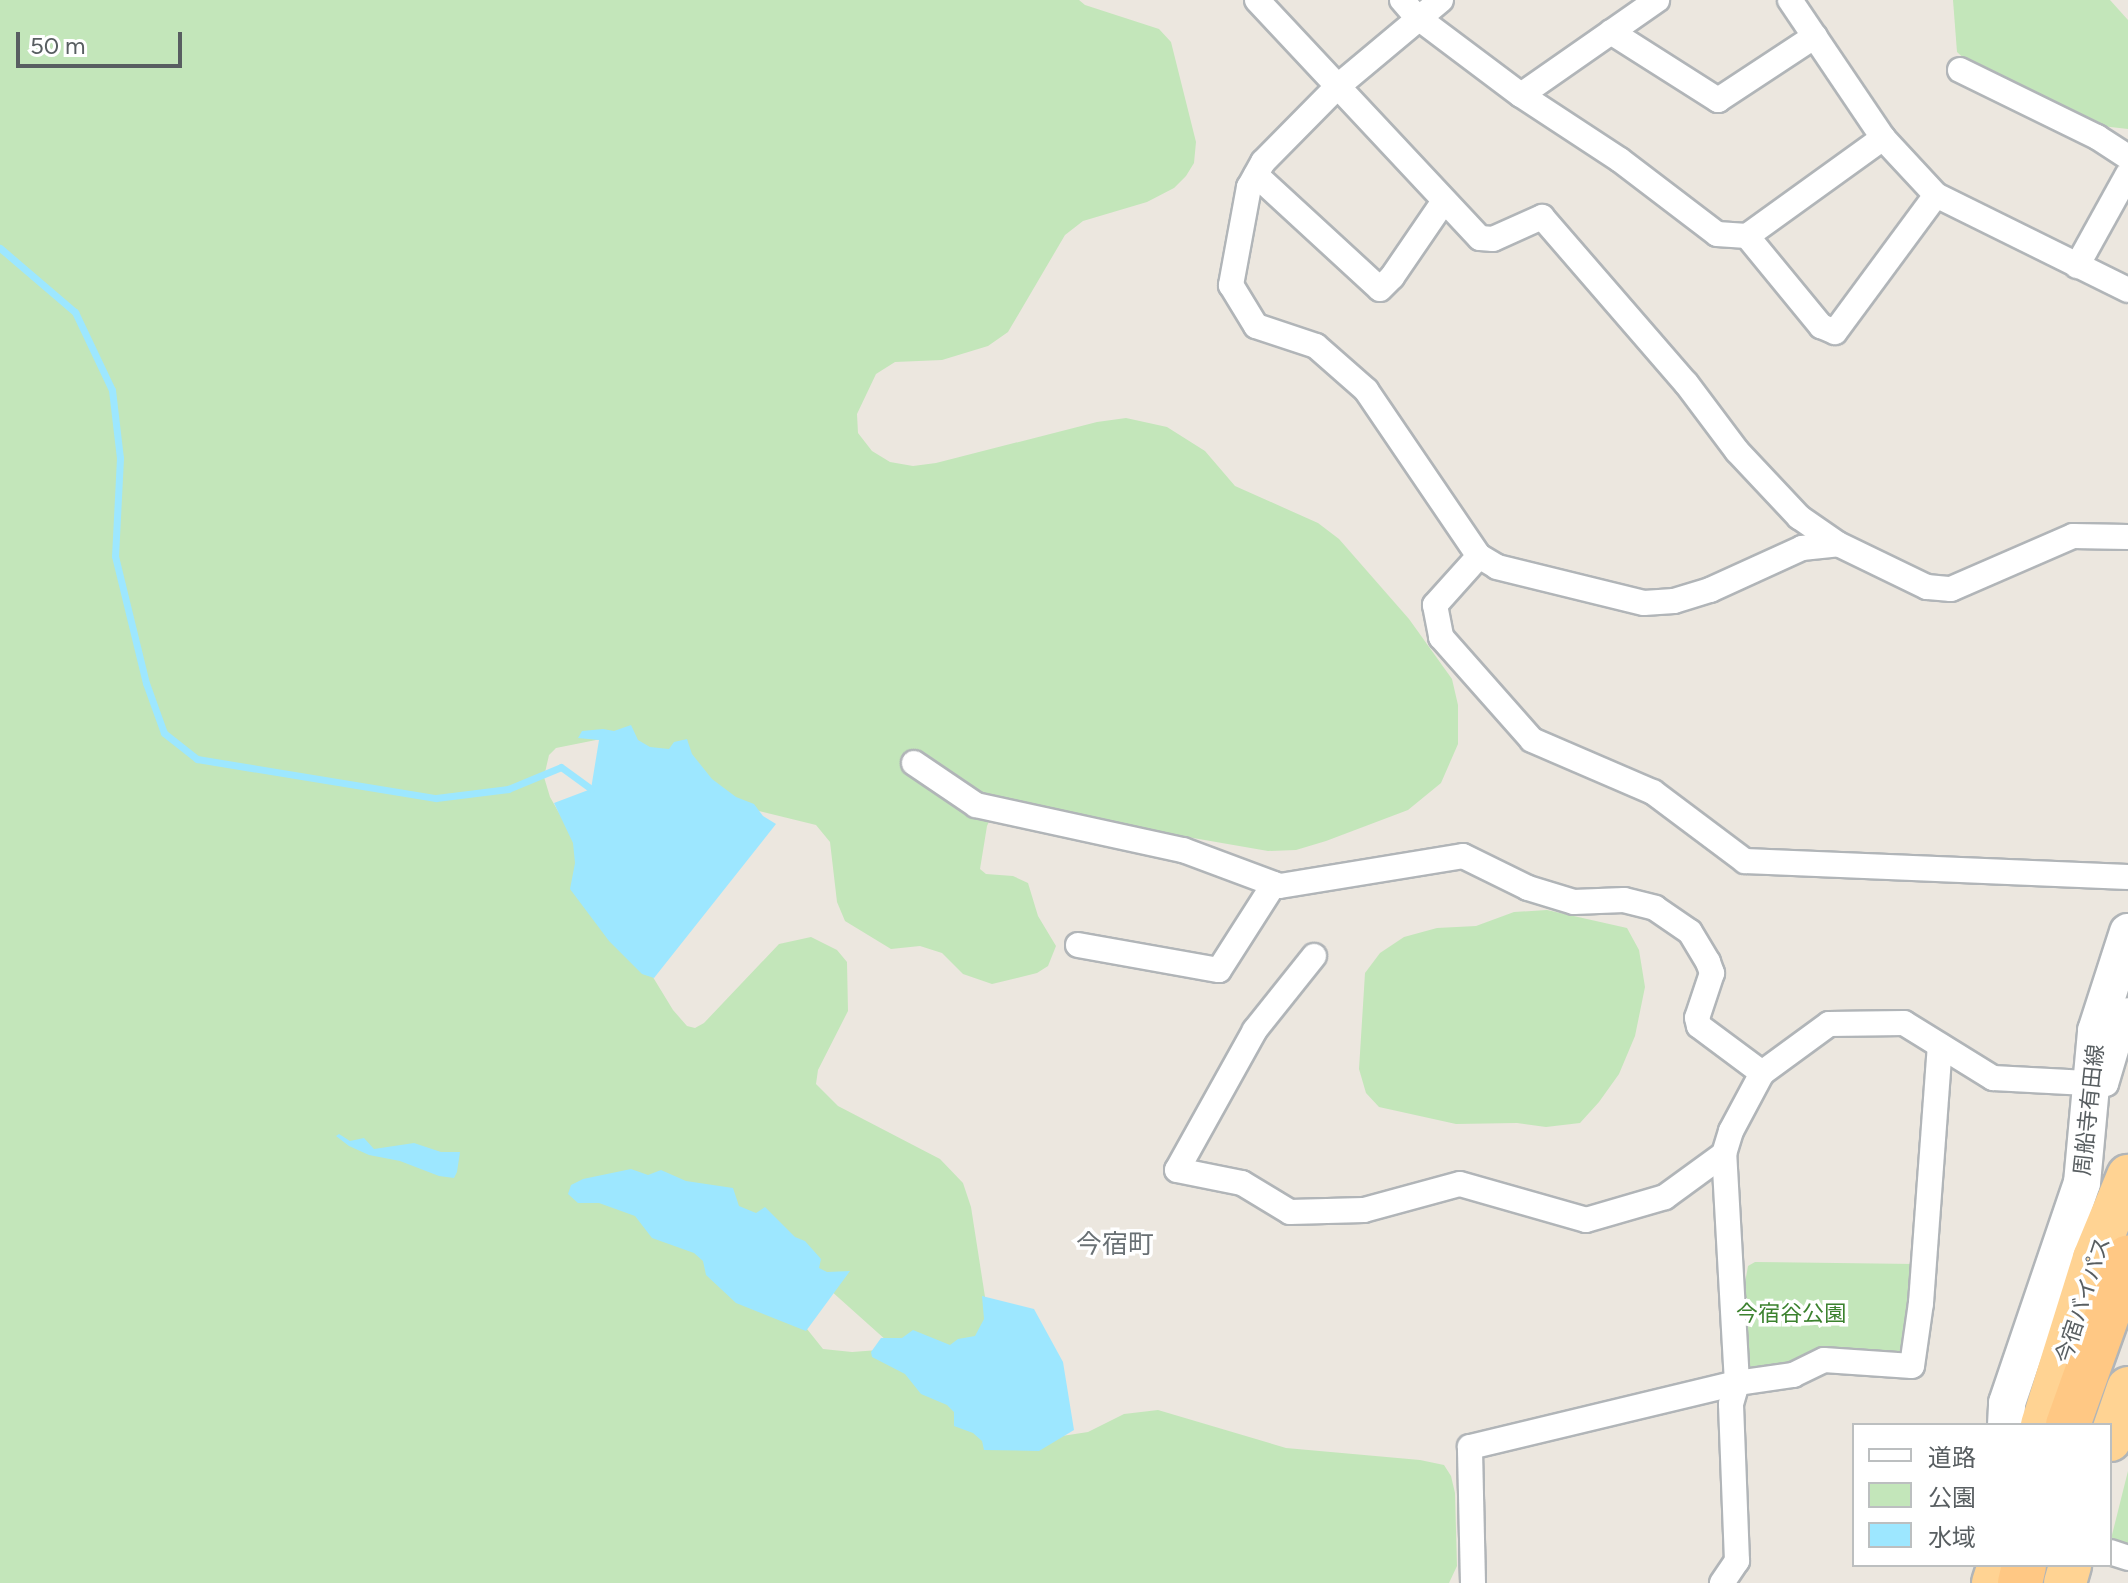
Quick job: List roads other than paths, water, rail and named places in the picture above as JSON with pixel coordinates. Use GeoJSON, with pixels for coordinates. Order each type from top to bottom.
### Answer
{"type":"FeatureCollection","features":[{"type":"Feature","properties":{"kind":"highway","name":"今宿バイパス"},"geometry":{"type":"LineString","coordinates":[[2043,1423],[2094,1258],[2128,1176]]}},
{"type":"Feature","properties":{"kind":"highway"},"geometry":{"type":"LineString","coordinates":[[2069,1423],[2128,1257]]}},
{"type":"Feature","properties":{"kind":"highway"},"geometry":{"type":"LineString","coordinates":[[2100,1423],[2128,1342]]}},
{"type":"Feature","properties":{"kind":"highway"},"geometry":{"type":"LineString","coordinates":[[2112,1434],[2128,1388]]}},
{"type":"Feature","properties":{"kind":"main road","name":"周船寺有田線"},"geometry":{"type":"LineString","coordinates":[[2006,1423],[2007,1403],[2082,1183],[2096,1031],[2128,932]]}},
{"type":"Feature","properties":{"kind":"street"},"geometry":{"type":"LineString","coordinates":[[1257,0],[1480,238],[1493,239],[1542,217],[1686,383],[1737,451],[1799,517],[1838,544],[1927,587],[1951,589],[2073,536],[2128,537]]}},
{"type":"Feature","properties":{"kind":"street"},"geometry":{"type":"LineString","coordinates":[[1441,0],[1409,8],[1263,162],[1249,187],[1231,285],[1256,326],[1316,346],[1366,390],[1479,556],[1497,567],[1644,603],[1686,598],[1802,548],[1838,544]]}},
{"type":"Feature","properties":{"kind":"street"},"geometry":{"type":"LineString","coordinates":[[1521,95],[1657,0]]}},
{"type":"Feature","properties":{"kind":"street"},"geometry":{"type":"LineString","coordinates":[[1790,0],[1883,138],[1936,195],[2128,290]]}},
{"type":"Feature","properties":{"kind":"street"},"geometry":{"type":"LineString","coordinates":[[1409,8],[1521,95],[1620,160],[1717,234],[1747,236],[1883,138]]}},
{"type":"Feature","properties":{"kind":"street"},"geometry":{"type":"LineString","coordinates":[[1611,32],[1718,100],[1815,36]]}},
{"type":"Feature","properties":{"kind":"street"},"geometry":{"type":"LineString","coordinates":[[1960,70],[2097,137],[2128,157]]}},
{"type":"Feature","properties":{"kind":"street"},"geometry":{"type":"LineString","coordinates":[[2077,266],[2128,174]]}},
{"type":"Feature","properties":{"kind":"street"},"geometry":{"type":"LineString","coordinates":[[1256,175],[1380,289],[1392,277],[1444,201]]}},
{"type":"Feature","properties":{"kind":"street"},"geometry":{"type":"LineString","coordinates":[[1747,236],[1821,326],[1835,332],[1936,195]]}},
{"type":"Feature","properties":{"kind":"street"},"geometry":{"type":"LineString","coordinates":[[1479,556],[1435,605],[1441,637],[1532,740],[1653,792],[1745,861],[2128,877]]}},
{"type":"Feature","properties":{"kind":"street"},"geometry":{"type":"LineString","coordinates":[[914,763],[976,805],[1183,850],[1280,886],[1463,856],[1528,888],[1574,902],[1624,900],[1655,908],[1690,932],[1708,962],[1712,973],[1697,1018],[1699,1026],[1762,1073]]}},
{"type":"Feature","properties":{"kind":"street"},"geometry":{"type":"LineString","coordinates":[[1078,945],[1219,970],[1274,884]]}},
{"type":"Feature","properties":{"kind":"street"},"geometry":{"type":"LineString","coordinates":[[1314,956],[1255,1030],[1177,1170],[1242,1183],[1290,1212],[1364,1210],[1460,1184],[1586,1220],[1665,1197],[1724,1154]]}},
{"type":"Feature","properties":{"kind":"street"},"geometry":{"type":"LineString","coordinates":[[1722,1583],[1737,1561],[1731,1404],[1737,1383],[1724,1154],[1731,1131],[1762,1073],[1829,1024],[1904,1023],[1993,1078],[2106,1084],[2128,1010]]}},
{"type":"Feature","properties":{"kind":"street"},"geometry":{"type":"LineString","coordinates":[[1473,1583],[1470,1447],[1737,1383],[1793,1375],[1824,1360],[1912,1366],[1921,1303],[1940,1046]]}},
{"type":"Feature","properties":{"kind":"water"},"geometry":{"type":"Polygon","coordinates":[[[631,725],[638,740],[650,747],[669,749],[674,742],[687,739],[692,754],[712,779],[736,797],[754,804],[763,816],[776,824],[654,978],[642,974],[609,941],[570,889],[575,863],[573,843],[554,803],[591,789],[599,740],[578,738],[582,731],[614,731],[631,725]]]}},
{"type":"Feature","properties":{"kind":"water"},"geometry":{"type":"Polygon","coordinates":[[[339,1134],[350,1141],[364,1138],[374,1149],[414,1143],[441,1152],[460,1152],[457,1172],[454,1178],[439,1176],[400,1161],[369,1155],[349,1146],[336,1136],[339,1134]]]}},
{"type":"Feature","properties":{"kind":"water"},"geometry":{"type":"Polygon","coordinates":[[[631,1169],[648,1175],[661,1170],[686,1181],[733,1188],[739,1206],[756,1213],[765,1207],[795,1237],[805,1241],[821,1259],[819,1268],[827,1272],[850,1271],[806,1331],[736,1303],[706,1275],[703,1261],[694,1253],[652,1238],[635,1216],[599,1203],[578,1203],[568,1194],[571,1185],[583,1179],[631,1169]]]}},
{"type":"Feature","properties":{"kind":"water"},"geometry":{"type":"Polygon","coordinates":[[[982,1296],[1034,1309],[1063,1362],[1074,1430],[1039,1451],[984,1450],[982,1441],[973,1433],[954,1426],[954,1412],[947,1405],[921,1394],[905,1374],[872,1357],[871,1352],[881,1338],[902,1338],[913,1330],[950,1345],[958,1339],[975,1336],[984,1319],[982,1296]]]}},
{"type":"Feature","properties":{"kind":"waterway"},"geometry":{"type":"LineString","coordinates":[[0,248],[75,312],[112,390],[120,458],[115,556],[146,683],[164,733],[197,759],[436,798],[508,789],[561,767],[591,789]]}},
{"type":"Feature","properties":{"kind":"district","name":"今宿町"},"geometry":{"type":"Point","coordinates":[1115,1245]}},
{"type":"Feature","properties":{"kind":"park label","name":"今宿谷公園"},"geometry":{"type":"Point","coordinates":[1791,1314]}}]}
